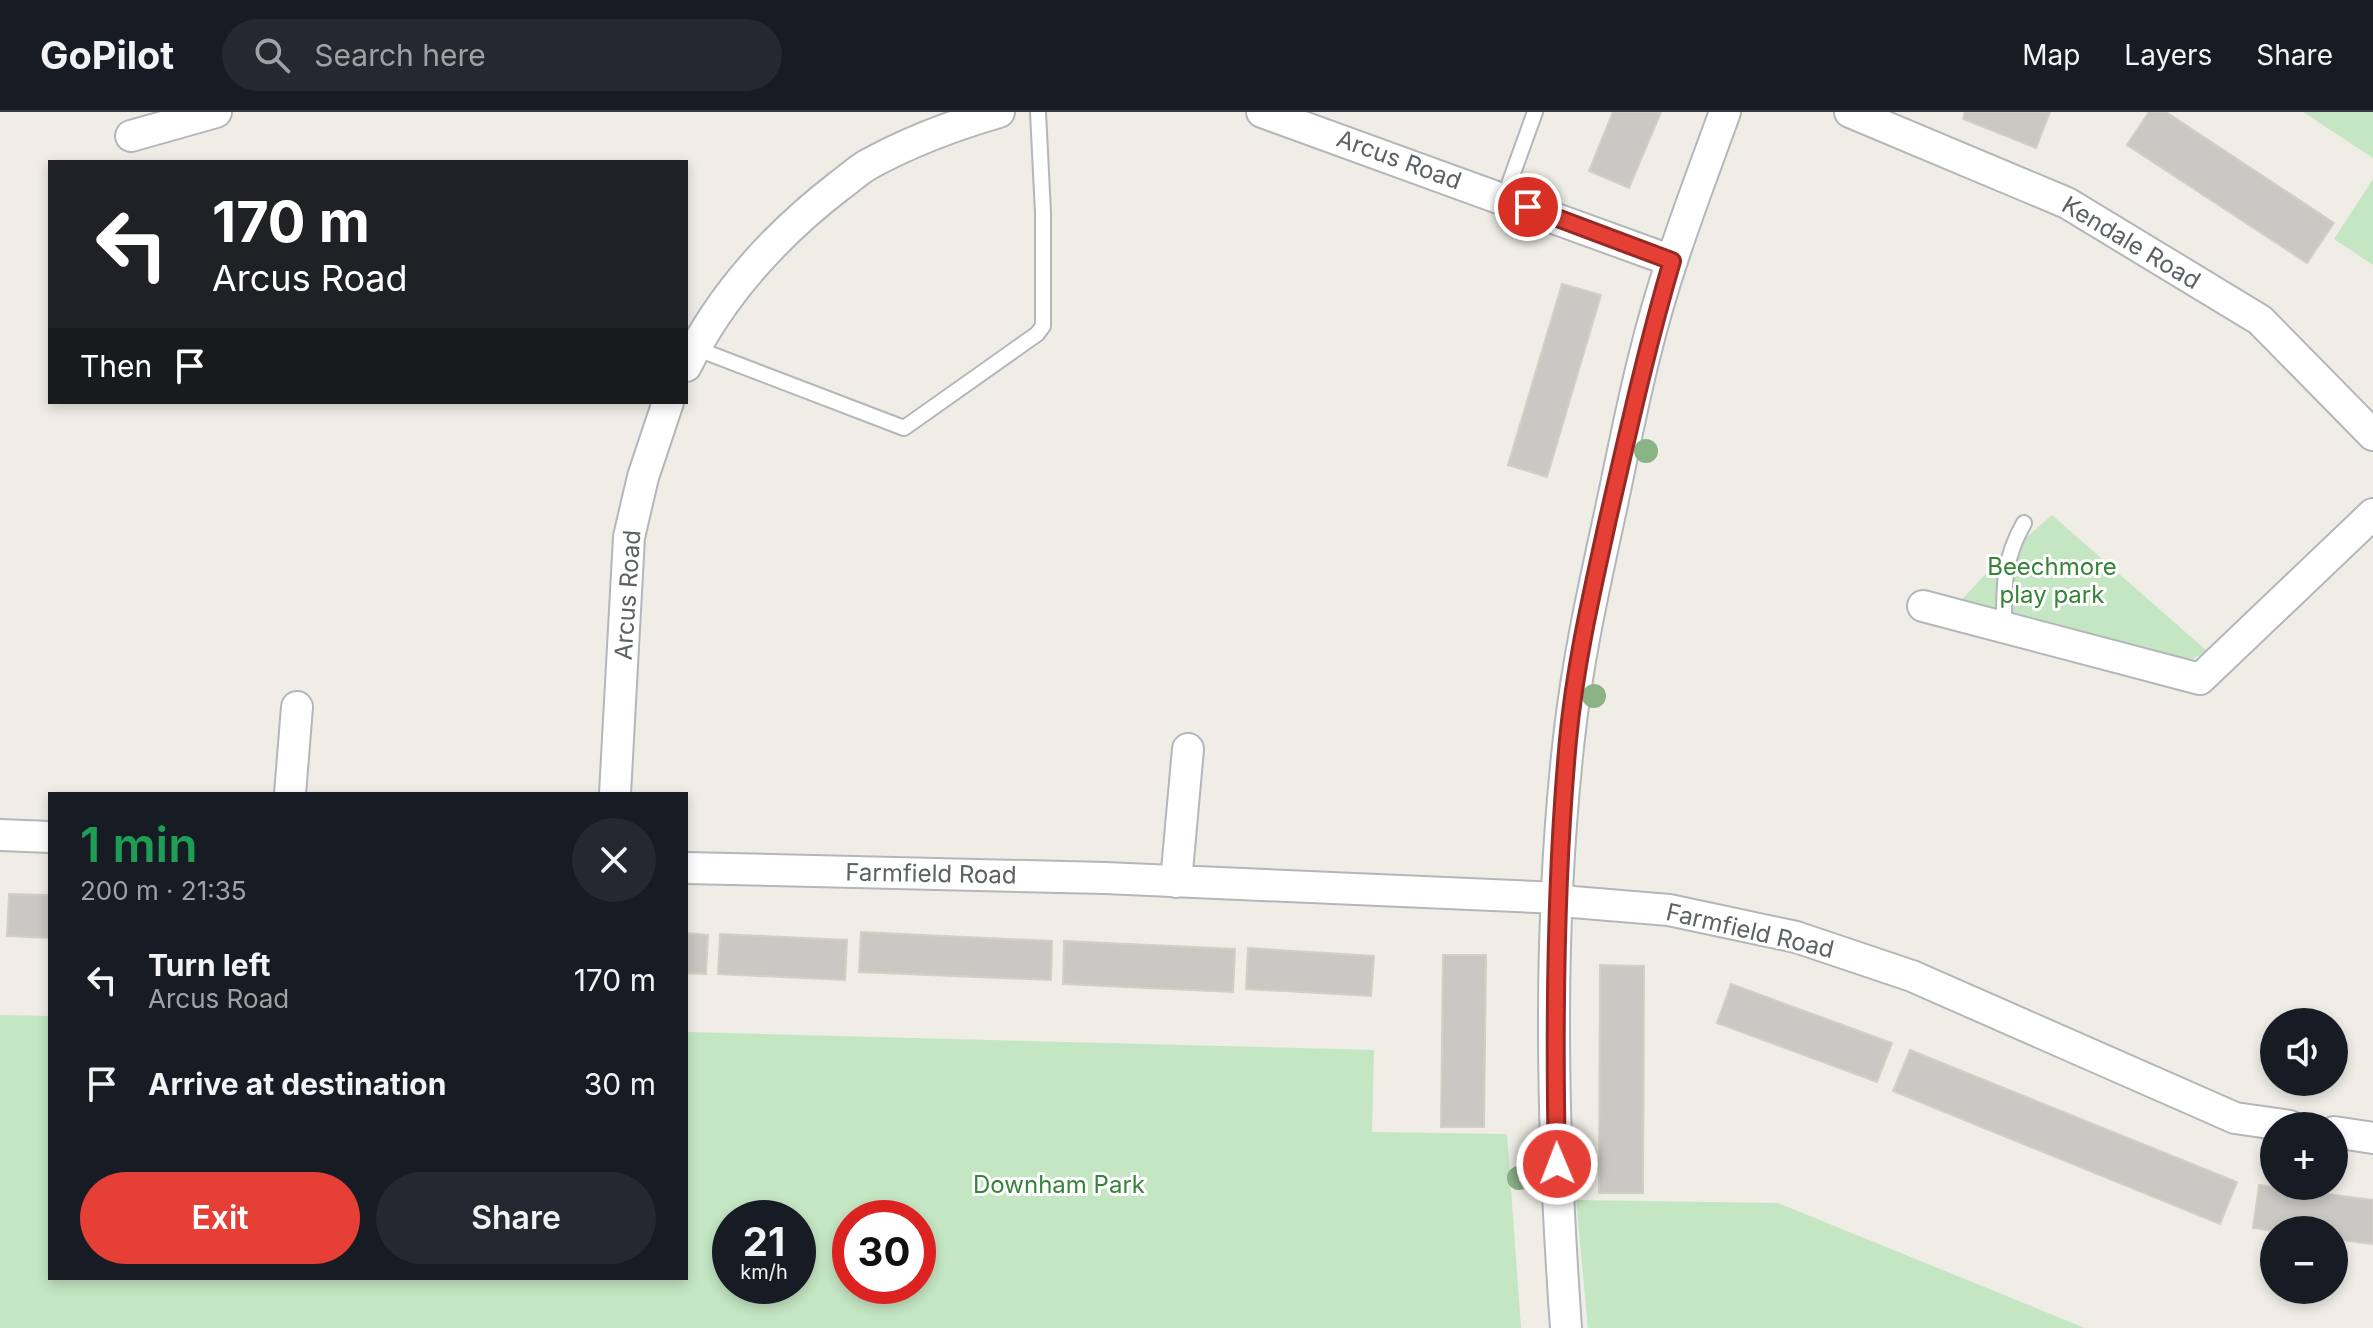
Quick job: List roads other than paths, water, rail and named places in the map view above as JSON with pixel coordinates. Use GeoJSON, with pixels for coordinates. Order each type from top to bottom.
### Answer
{"type":"FeatureCollection","features":[{"type":"Feature","properties":{"kind":"street"},"geometry":{"type":"LineString","coordinates":[[131,136],[216,112]]}},
{"type":"Feature","properties":{"kind":"street"},"geometry":{"type":"LineString","coordinates":[[690,353],[765,253],[814,205],[866,166],[926,137],[999,112]]}},
{"type":"Feature","properties":{"kind":"street","name":"Arcus Road"},"geometry":{"type":"LineString","coordinates":[[1262,112],[1672,261]]}},
{"type":"Feature","properties":{"kind":"street"},"geometry":{"type":"LineString","coordinates":[[1566,1328],[1558,1219],[1554,1054],[1558,898],[1568,738],[1584,628],[1645,353],[1672,261],[1725,112]]}},
{"type":"Feature","properties":{"kind":"street","name":"Kendale Road"},"geometry":{"type":"LineString","coordinates":[[1850,112],[2067,203],[2260,320],[2373,435]]}},
{"type":"Feature","properties":{"kind":"street","name":"Arcus Road"},"geometry":{"type":"LineString","coordinates":[[615,792],[629,537],[643,477],[667,404]]}},
{"type":"Feature","properties":{"kind":"street"},"geometry":{"type":"LineString","coordinates":[[1923,606],[2200,679],[2373,514]]}},
{"type":"Feature","properties":{"kind":"street"},"geometry":{"type":"LineString","coordinates":[[290,792],[297,707]]}},
{"type":"Feature","properties":{"kind":"street"},"geometry":{"type":"LineString","coordinates":[[1176,882],[1188,749]]}},
{"type":"Feature","properties":{"kind":"street"},"geometry":{"type":"LineString","coordinates":[[0,835],[48,837]]}},
{"type":"Feature","properties":{"kind":"street","name":"Farmfield Road"},"geometry":{"type":"LineString","coordinates":[[688,868],[1105,878],[1558,898],[1669,910],[1796,937],[1912,976],[2235,1118],[2260,1122]]}},
{"type":"Feature","properties":{"kind":"street"},"geometry":{"type":"LineString","coordinates":[[2348,1134],[2373,1138]]}},
{"type":"Feature","properties":{"kind":"lane"},"geometry":{"type":"LineString","coordinates":[[690,353],[904,428],[1037,334],[1043,326],[1043,213],[1038,112]]}},
{"type":"Feature","properties":{"kind":"lane"},"geometry":{"type":"LineString","coordinates":[[1504,198],[1535,112]]}},
{"type":"Feature","properties":{"kind":"lane"},"geometry":{"type":"LineString","coordinates":[[2004,627],[2006,569],[2011,546],[2024,523]]}},
{"type":"Feature","properties":{"kind":"park label","name":"Beechmore play park"},"geometry":{"type":"Point","coordinates":[2052,581]}},
{"type":"Feature","properties":{"kind":"park label","name":"Downham Park"},"geometry":{"type":"Point","coordinates":[1059,1185]}}]}
